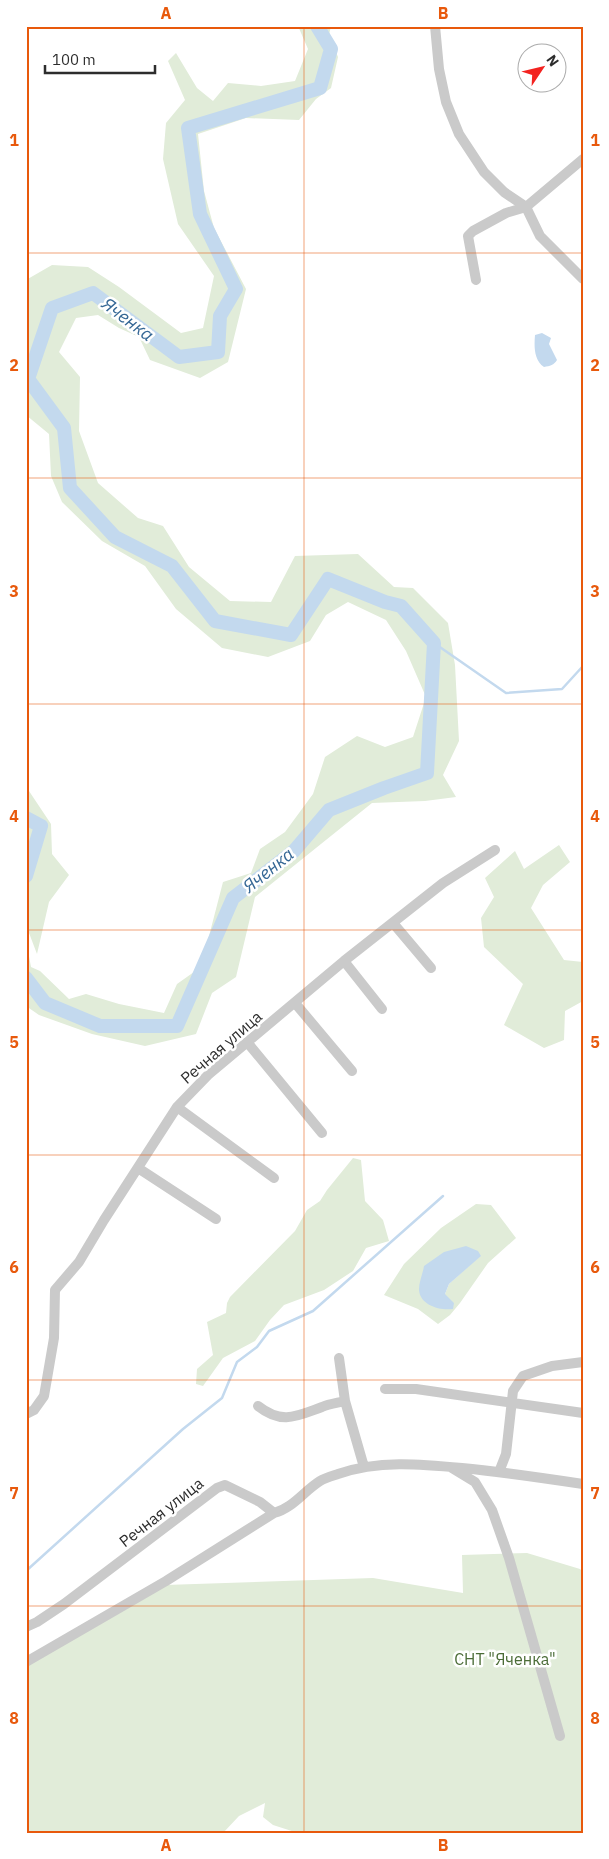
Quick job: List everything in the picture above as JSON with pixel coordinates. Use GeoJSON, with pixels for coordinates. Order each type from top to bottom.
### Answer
{"type":"FeatureCollection","features":[{"type":"Feature","properties":{"kind":"street"},"geometry":{"type":"LineString","coordinates":[[435,26],[439,69],[446,102],[459,134],[484,172],[504,192],[526,206],[540,236],[583,279]]}},
{"type":"Feature","properties":{"kind":"street"},"geometry":{"type":"LineString","coordinates":[[476,280],[468,236],[473,231],[506,213],[526,206],[583,160]]}},
{"type":"Feature","properties":{"kind":"street","name":"Речная улица"},"geometry":{"type":"LineString","coordinates":[[26,1414],[34,1410],[44,1396],[54,1338],[55,1290],[79,1262],[177,1107],[208,1075],[344,961],[443,883],[495,850]]}},
{"type":"Feature","properties":{"kind":"street"},"geometry":{"type":"LineString","coordinates":[[393,923],[431,968]]}},
{"type":"Feature","properties":{"kind":"street"},"geometry":{"type":"LineString","coordinates":[[344,961],[382,1008]]}},
{"type":"Feature","properties":{"kind":"street"},"geometry":{"type":"LineString","coordinates":[[295,1003],[352,1071]]}},
{"type":"Feature","properties":{"kind":"street"},"geometry":{"type":"LineString","coordinates":[[247,1042],[322,1133]]}},
{"type":"Feature","properties":{"kind":"street"},"geometry":{"type":"LineString","coordinates":[[177,1107],[274,1178]]}},
{"type":"Feature","properties":{"kind":"street"},"geometry":{"type":"LineString","coordinates":[[138,1168],[216,1219]]}},
{"type":"Feature","properties":{"kind":"street"},"geometry":{"type":"LineString","coordinates":[[339,1358],[345,1401],[364,1467]]}},
{"type":"Feature","properties":{"kind":"street"},"geometry":{"type":"LineString","coordinates":[[498,1472],[506,1454],[513,1391],[523,1376],[552,1366],[583,1362]]}},
{"type":"Feature","properties":{"kind":"street"},"geometry":{"type":"LineString","coordinates":[[385,1389],[416,1389],[446,1395],[512,1402],[583,1413]]}},
{"type":"Feature","properties":{"kind":"street"},"geometry":{"type":"LineString","coordinates":[[258,1406],[270,1415],[295,1417],[324,1406],[345,1401]]}},
{"type":"Feature","properties":{"kind":"street"},"geometry":{"type":"LineString","coordinates":[[26,1662],[166,1581],[274,1513],[282,1511],[321,1481],[339,1473],[364,1467],[393,1464],[498,1472],[583,1484]]}},
{"type":"Feature","properties":{"kind":"street"},"geometry":{"type":"LineString","coordinates":[[449,1467],[475,1482],[492,1510],[509,1558],[560,1736]]}},
{"type":"Feature","properties":{"kind":"street","name":"Речная улица"},"geometry":{"type":"LineString","coordinates":[[26,1627],[64,1604],[217,1488],[225,1485],[260,1502],[274,1513]]}},
{"type":"Feature","properties":{"kind":"green space"},"geometry":{"type":"Polygon","coordinates":[[[298,26],[331,26],[329,35],[338,57],[331,88],[316,99],[299,120],[246,118],[198,134],[204,191],[214,228],[246,289],[228,362],[200,378],[150,360],[139,337],[119,328],[98,315],[76,318],[59,352],[80,377],[79,431],[98,483],[138,518],[163,526],[189,567],[230,601],[271,602],[295,556],[358,554],[394,587],[413,588],[448,623],[455,665],[459,741],[443,775],[456,797],[425,801],[372,803],[255,897],[236,977],[212,993],[196,1034],[145,1046],[92,1034],[39,1015],[26,1006],[26,949],[31,967],[40,971],[69,999],[86,994],[119,1004],[164,1013],[177,984],[201,967],[223,882],[251,873],[260,849],[285,832],[313,794],[325,757],[357,736],[385,747],[413,737],[426,697],[406,651],[386,620],[348,602],[326,615],[310,641],[268,657],[222,648],[176,609],[145,566],[102,541],[62,502],[51,476],[49,434],[26,415],[26,280],[52,265],[88,267],[119,287],[181,333],[203,328],[214,276],[178,224],[163,159],[166,123],[185,100],[168,61],[176,53],[197,88],[213,101],[228,83],[261,86],[295,81],[308,49],[298,26]]]}},
{"type":"Feature","properties":{"kind":"green space"},"geometry":{"type":"Polygon","coordinates":[[[26,773],[27,788],[51,824],[52,854],[69,875],[49,902],[37,954],[26,925],[26,773]]]}},
{"type":"Feature","properties":{"kind":"green space"},"geometry":{"type":"Polygon","coordinates":[[[559,845],[570,862],[543,885],[531,908],[564,960],[583,962],[583,1001],[565,1011],[564,1040],[544,1048],[504,1025],[523,984],[484,947],[481,918],[494,897],[485,878],[515,851],[524,869],[559,845]]]}},
{"type":"Feature","properties":{"kind":"green space"},"geometry":{"type":"Polygon","coordinates":[[[353,1158],[361,1160],[365,1201],[383,1220],[389,1241],[366,1248],[353,1271],[324,1290],[284,1305],[255,1341],[223,1358],[203,1386],[196,1384],[197,1369],[213,1355],[207,1322],[226,1313],[230,1297],[295,1231],[307,1210],[320,1201],[353,1158]]]}},
{"type":"Feature","properties":{"kind":"green space"},"geometry":{"type":"Polygon","coordinates":[[[476,1204],[491,1205],[516,1238],[488,1263],[460,1303],[450,1315],[438,1324],[418,1309],[384,1295],[404,1264],[441,1228],[476,1204]],[[444,1252],[445,1294],[449,1284],[480,1256],[444,1252]]]}},
{"type":"Feature","properties":{"kind":"green space","name":"СНТ \"Яченка\""},"geometry":{"type":"Polygon","coordinates":[[[527,1553],[580,1569],[583,1572],[583,1833],[298,1833],[273,1825],[263,1817],[265,1803],[239,1816],[223,1833],[26,1833],[26,1666],[165,1585],[373,1578],[463,1593],[462,1555],[527,1553]]]}},
{"type":"Feature","properties":{"kind":"water"},"geometry":{"type":"Polygon","coordinates":[[[542,333],[551,338],[549,344],[557,360],[552,365],[544,367],[536,357],[535,349],[535,335],[542,333]]]}},
{"type":"Feature","properties":{"kind":"water"},"geometry":{"type":"Polygon","coordinates":[[[466,1246],[478,1251],[481,1256],[449,1284],[445,1294],[454,1303],[453,1309],[437,1308],[426,1303],[420,1295],[419,1289],[424,1266],[444,1252],[466,1246]]]}},
{"type":"Feature","properties":{"kind":"waterway","name":"Яченка"},"geometry":{"type":"LineString","coordinates":[[26,978],[45,1003],[100,1026],[177,1026],[233,898],[294,851],[329,810],[427,773],[434,643],[401,606],[385,602],[328,579],[291,635],[215,621],[172,566],[115,537],[70,488],[64,428],[28,379],[52,308],[93,293],[179,357],[218,352],[220,316],[236,289],[200,214],[188,128],[320,88],[331,49],[317,26]]}},
{"type":"Feature","properties":{"kind":"waterway","name":"Яченка"},"geometry":{"type":"LineString","coordinates":[[434,643],[506,693],[562,689],[583,666]]}},
{"type":"Feature","properties":{"kind":"waterway","name":"Яченка"},"geometry":{"type":"LineString","coordinates":[[26,818],[41,826],[26,876]]}},
{"type":"Feature","properties":{"kind":"waterway"},"geometry":{"type":"LineString","coordinates":[[26,1571],[183,1429],[222,1398],[237,1362],[257,1347],[269,1331],[313,1311],[443,1196]]}}]}
